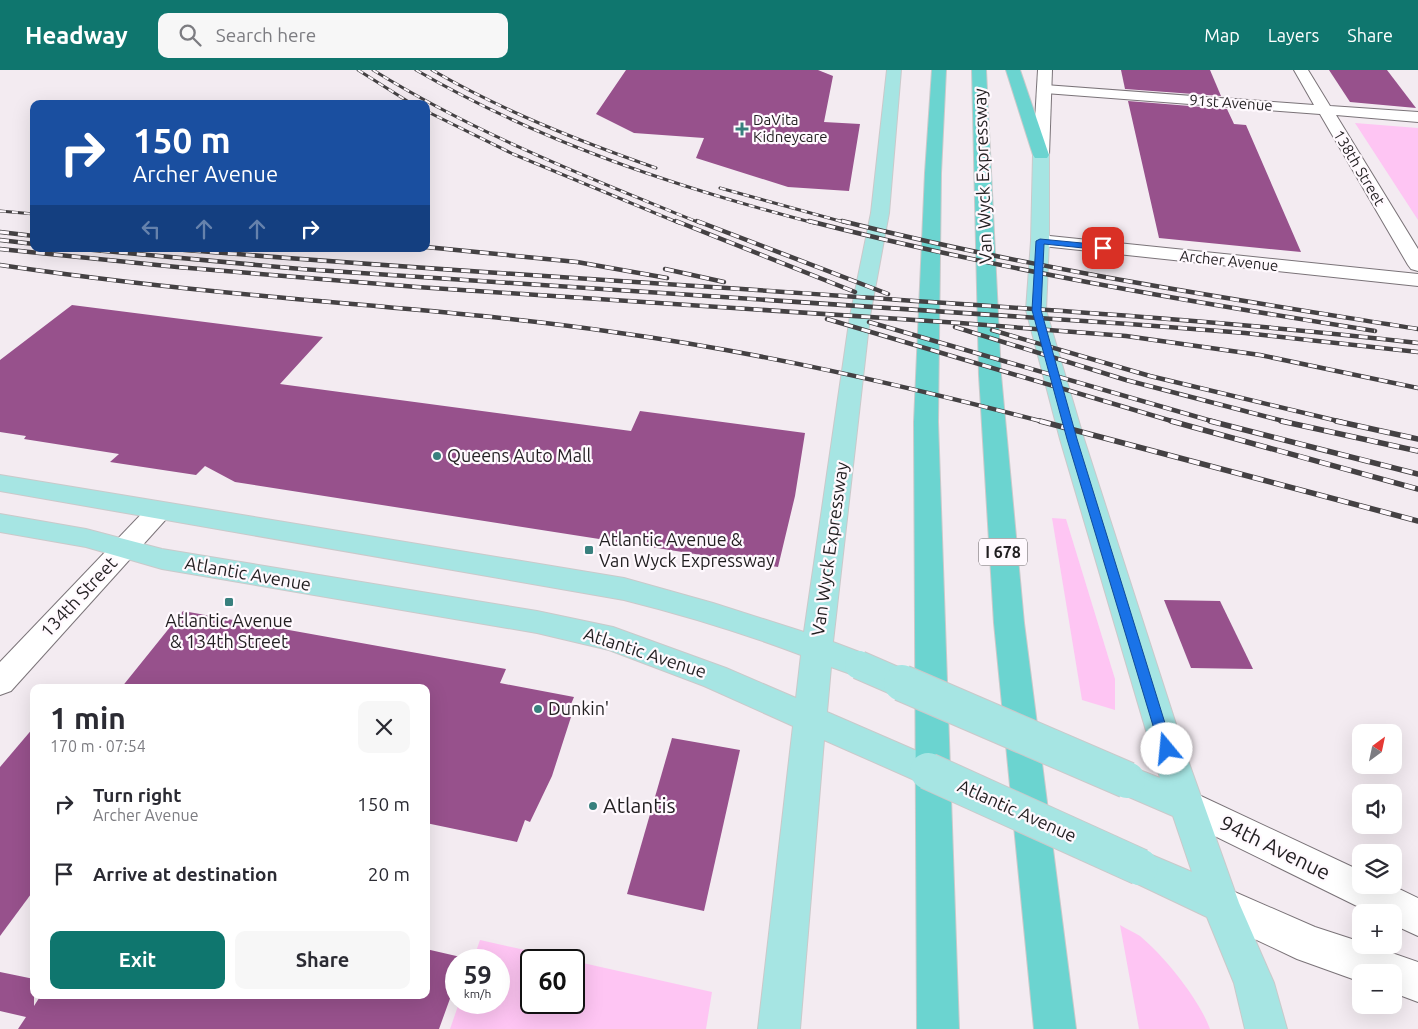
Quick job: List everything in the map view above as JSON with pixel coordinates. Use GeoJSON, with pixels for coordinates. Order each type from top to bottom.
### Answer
{"type":"FeatureCollection","features":[{"type":"Feature","properties":{"kind":"highway"},"geometry":{"type":"LineString","coordinates":[[938,1029],[926,422],[932,189],[939,70]]}},
{"type":"Feature","properties":{"kind":"highway","name":"Van Wyck Expressway"},"geometry":{"type":"LineString","coordinates":[[979,70],[990,375],[1009,623],[1054,1029]]}},
{"type":"Feature","properties":{"kind":"highway"},"geometry":{"type":"LineString","coordinates":[[1013,70],[1041,154]]}},
{"type":"Feature","properties":{"kind":"main road","name":"Van Wyck Expressway"},"geometry":{"type":"LineString","coordinates":[[779,1029],[817,648],[860,316],[880,213],[894,70]]}},
{"type":"Feature","properties":{"kind":"main road"},"geometry":{"type":"LineString","coordinates":[[1041,154],[1040,241],[1036,310],[1072,439],[1167,749],[1221,904],[1254,983],[1266,1029]]}},
{"type":"Feature","properties":{"kind":"main road"},"geometry":{"type":"LineString","coordinates":[[0,483],[624,589],[669,601],[817,648],[1186,805]]}},
{"type":"Feature","properties":{"kind":"main road","name":"Atlantic Avenue"},"geometry":{"type":"LineString","coordinates":[[0,523],[86,538],[162,559],[537,622],[613,639],[697,670],[862,740],[1221,904]]}},
{"type":"Feature","properties":{"kind":"street"},"geometry":{"type":"LineString","coordinates":[[1041,154],[1045,70]]}},
{"type":"Feature","properties":{"kind":"street","name":"138th Street"},"geometry":{"type":"LineString","coordinates":[[1301,70],[1418,266]]}},
{"type":"Feature","properties":{"kind":"street","name":"91st Avenue"},"geometry":{"type":"LineString","coordinates":[[1045,89],[1418,118]]}},
{"type":"Feature","properties":{"kind":"street","name":"Archer Avenue"},"geometry":{"type":"LineString","coordinates":[[1040,241],[1418,280]]}},
{"type":"Feature","properties":{"kind":"street","name":"134th Street"},"geometry":{"type":"LineString","coordinates":[[0,682],[158,511]]}},
{"type":"Feature","properties":{"kind":"street","name":"94th Avenue"},"geometry":{"type":"LineString","coordinates":[[1186,805],[1418,917]]}},
{"type":"Feature","properties":{"kind":"street"},"geometry":{"type":"LineString","coordinates":[[1221,904],[1311,945],[1366,964]]}},
{"type":"Feature","properties":{"kind":"street"},"geometry":{"type":"LineString","coordinates":[[1402,976],[1418,982]]}},
{"type":"Feature","properties":{"kind":"shaded area"},"geometry":{"type":"Polygon","coordinates":[[[1355,123],[1418,128],[1418,220],[1355,123]]]}},
{"type":"Feature","properties":{"kind":"shaded area"},"geometry":{"type":"Polygon","coordinates":[[[1052,518],[1066,519],[1115,679],[1115,710],[1082,700],[1052,518]]]}},
{"type":"Feature","properties":{"kind":"shaded area"},"geometry":{"type":"Polygon","coordinates":[[[1120,925],[1140,936],[1170,967],[1190,992],[1210,1029],[1139,1029],[1120,925]]]}},
{"type":"Feature","properties":{"kind":"shaded area"},"geometry":{"type":"Polygon","coordinates":[[[480,940],[520,949],[520,1014],[585,1014],[585,963],[712,992],[706,1029],[450,1029],[455,1014],[510,1014],[510,949],[477,949],[480,940]]]}},
{"type":"Feature","properties":{"kind":"building"},"geometry":{"type":"Polygon","coordinates":[[[626,70],[818,70],[833,76],[824,122],[860,124],[849,191],[788,187],[696,158],[704,138],[634,133],[596,114],[626,70]]]}},
{"type":"Feature","properties":{"kind":"building"},"geometry":{"type":"Polygon","coordinates":[[[1121,70],[1210,70],[1221,96],[1125,89],[1121,70]]]}},
{"type":"Feature","properties":{"kind":"building"},"geometry":{"type":"Polygon","coordinates":[[[1329,70],[1387,70],[1416,108],[1350,102],[1329,70]]]}},
{"type":"Feature","properties":{"kind":"building"},"geometry":{"type":"Polygon","coordinates":[[[1128,101],[1227,109],[1234,124],[1246,125],[1301,252],[1159,238],[1128,101]]]}},
{"type":"Feature","properties":{"kind":"building"},"geometry":{"type":"Polygon","coordinates":[[[72,305],[323,337],[280,384],[631,431],[640,411],[805,433],[795,496],[778,567],[235,482],[205,466],[196,475],[110,462],[119,454],[24,439],[26,436],[0,432],[0,360],[72,305]]]}},
{"type":"Feature","properties":{"kind":"building"},"geometry":{"type":"Polygon","coordinates":[[[1164,600],[1220,601],[1253,669],[1191,668],[1164,600]]]}},
{"type":"Feature","properties":{"kind":"building"},"geometry":{"type":"Polygon","coordinates":[[[183,611],[506,669],[500,683],[574,697],[566,716],[571,717],[552,776],[530,822],[525,820],[517,842],[430,824],[430,684],[124,684],[183,611]]]}},
{"type":"Feature","properties":{"kind":"building"},"geometry":{"type":"Polygon","coordinates":[[[30,732],[30,895],[0,936],[0,767],[30,732]]]}},
{"type":"Feature","properties":{"kind":"building"},"geometry":{"type":"Polygon","coordinates":[[[672,738],[740,750],[704,911],[627,894],[672,738]]]}},
{"type":"Feature","properties":{"kind":"building"},"geometry":{"type":"Polygon","coordinates":[[[430,950],[445,953],[445,1012],[439,1029],[18,1029],[26,1017],[0,1011],[0,972],[30,978],[30,999],[34,999],[34,1006],[38,999],[430,999],[430,950]]]}},
{"type":"Feature","properties":{"kind":"railway"},"geometry":{"type":"LineString","coordinates":[[358,70],[406,100]]}},
{"type":"Feature","properties":{"kind":"railway"},"geometry":{"type":"LineString","coordinates":[[373,70],[425,100]]}},
{"type":"Feature","properties":{"kind":"railway"},"geometry":{"type":"LineString","coordinates":[[416,70],[463,96],[560,141],[660,178],[814,223]]}},
{"type":"Feature","properties":{"kind":"railway"},"geometry":{"type":"LineString","coordinates":[[432,70],[514,112],[598,147],[656,168]]}},
{"type":"Feature","properties":{"kind":"railway"},"geometry":{"type":"LineString","coordinates":[[430,103],[534,154],[700,223]]}},
{"type":"Feature","properties":{"kind":"railway"},"geometry":{"type":"LineString","coordinates":[[430,113],[513,154],[679,223]]}},
{"type":"Feature","properties":{"kind":"railway"},"geometry":{"type":"LineString","coordinates":[[720,188],[847,223]]}},
{"type":"Feature","properties":{"kind":"railway"},"geometry":{"type":"LineString","coordinates":[[0,211],[30,214]]}},
{"type":"Feature","properties":{"kind":"railway"},"geometry":{"type":"LineString","coordinates":[[676,221],[855,292]]}},
{"type":"Feature","properties":{"kind":"railway"},"geometry":{"type":"LineString","coordinates":[[697,221],[888,294]]}},
{"type":"Feature","properties":{"kind":"railway"},"geometry":{"type":"LineString","coordinates":[[809,221],[950,254],[1091,283],[1375,331]]}},
{"type":"Feature","properties":{"kind":"railway"},"geometry":{"type":"LineString","coordinates":[[842,221],[985,254],[1057,268],[1201,294],[1418,329]]}},
{"type":"Feature","properties":{"kind":"railway"},"geometry":{"type":"LineString","coordinates":[[0,232],[30,236]]}},
{"type":"Feature","properties":{"kind":"railway"},"geometry":{"type":"LineString","coordinates":[[0,240],[30,244]]}},
{"type":"Feature","properties":{"kind":"railway"},"geometry":{"type":"LineString","coordinates":[[430,247],[577,262],[667,278]]}},
{"type":"Feature","properties":{"kind":"railway"},"geometry":{"type":"LineString","coordinates":[[0,249],[177,267],[417,287],[960,323],[1126,336],[1260,355],[1418,388]]}},
{"type":"Feature","properties":{"kind":"railway"},"geometry":{"type":"LineString","coordinates":[[116,252],[301,269],[1129,324],[1245,333],[1418,352]]}},
{"type":"Feature","properties":{"kind":"railway"},"geometry":{"type":"LineString","coordinates":[[210,252],[1114,315],[1296,330],[1418,343]]}},
{"type":"Feature","properties":{"kind":"railway"},"geometry":{"type":"LineString","coordinates":[[0,265],[198,290],[526,321],[668,340],[830,371],[1044,422]]}},
{"type":"Feature","properties":{"kind":"railway"},"geometry":{"type":"LineString","coordinates":[[665,269],[724,282]]}},
{"type":"Feature","properties":{"kind":"railway"},"geometry":{"type":"LineString","coordinates":[[827,319],[1175,422]]}},
{"type":"Feature","properties":{"kind":"railway"},"geometry":{"type":"LineString","coordinates":[[869,322],[1215,422]]}},
{"type":"Feature","properties":{"kind":"railway"},"geometry":{"type":"LineString","coordinates":[[955,327],[1126,380],[1287,422]]}},
{"type":"Feature","properties":{"kind":"railway"},"geometry":{"type":"LineString","coordinates":[[992,330],[1150,376],[1342,422]]}},
{"type":"Feature","properties":{"kind":"railway"},"geometry":{"type":"LineString","coordinates":[[1040,421],[1418,521]]}},
{"type":"Feature","properties":{"kind":"railway"},"geometry":{"type":"LineString","coordinates":[[1171,421],[1418,489]]}},
{"type":"Feature","properties":{"kind":"railway"},"geometry":{"type":"LineString","coordinates":[[1210,421],[1418,474]]}},
{"type":"Feature","properties":{"kind":"railway"},"geometry":{"type":"LineString","coordinates":[[1281,421],[1418,451]]}},
{"type":"Feature","properties":{"kind":"railway"},"geometry":{"type":"LineString","coordinates":[[1336,421],[1418,439]]}},
{"type":"Feature","properties":{"kind":"place","name":"DaVita Kidneycare"},"geometry":{"type":"Point","coordinates":[742,129]}},
{"type":"Feature","properties":{"kind":"place","name":"Queens Auto Mall"},"geometry":{"type":"Point","coordinates":[437,456]}},
{"type":"Feature","properties":{"kind":"place","name":"Atlantic Avenue & Van Wyck Expressway"},"geometry":{"type":"Point","coordinates":[589,550]}},
{"type":"Feature","properties":{"kind":"place","name":"Atlantic Avenue & 134th Street"},"geometry":{"type":"Point","coordinates":[229,602]}},
{"type":"Feature","properties":{"kind":"place","name":"Dunkin'"},"geometry":{"type":"Point","coordinates":[538,709]}},
{"type":"Feature","properties":{"kind":"place","name":"Atlantis"},"geometry":{"type":"Point","coordinates":[593,806]}},
{"type":"Feature","properties":{"kind":"route"},"geometry":{"type":"LineString","coordinates":[[1103,248],[1040,241],[1036,310],[1072,439],[1167,749]]}}]}
